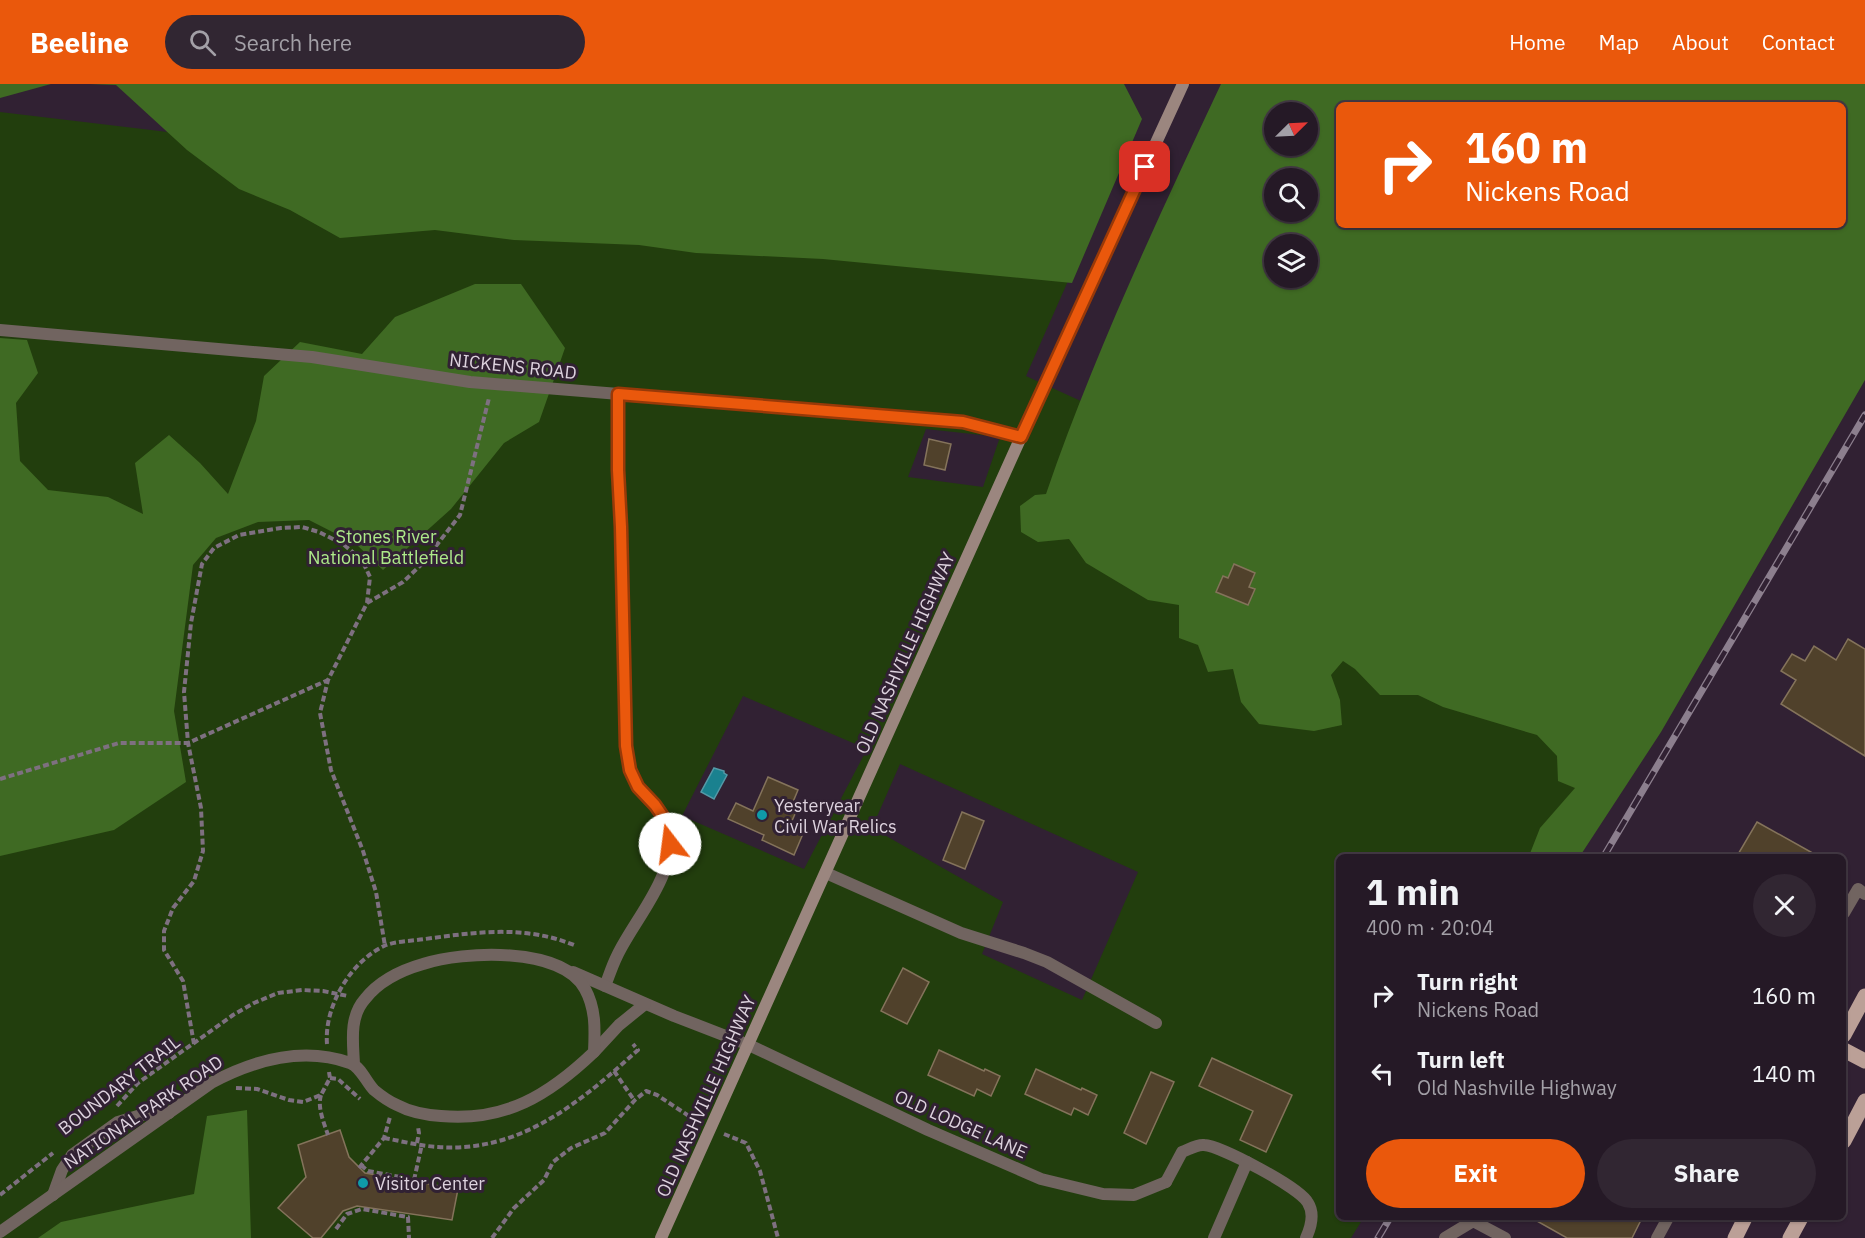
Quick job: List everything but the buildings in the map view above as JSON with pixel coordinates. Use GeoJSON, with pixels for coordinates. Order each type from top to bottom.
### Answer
{"type":"FeatureCollection","features":[{"type":"Feature","properties":{"kind":"main road","name":"OLD NASHVILLE HIGHWAY"},"geometry":{"type":"LineString","coordinates":[[661,1238],[1021,437],[1183,84]]}},
{"type":"Feature","properties":{"kind":"main road"},"geometry":{"type":"LineString","coordinates":[[1846,1031],[1865,996]]}},
{"type":"Feature","properties":{"kind":"main road"},"geometry":{"type":"LineString","coordinates":[[1846,1051],[1865,1061]]}},
{"type":"Feature","properties":{"kind":"main road"},"geometry":{"type":"LineString","coordinates":[[1846,1136],[1865,1101]]}},
{"type":"Feature","properties":{"kind":"main road"},"geometry":{"type":"LineString","coordinates":[[1735,1238],[1744,1220]]}},
{"type":"Feature","properties":{"kind":"main road"},"geometry":{"type":"LineString","coordinates":[[1790,1238],[1800,1220]]}},
{"type":"Feature","properties":{"kind":"street","name":"NICKENS ROAD"},"geometry":{"type":"LineString","coordinates":[[0,330],[312,357],[470,382],[963,422],[1021,437]]}},
{"type":"Feature","properties":{"kind":"street"},"geometry":{"type":"LineString","coordinates":[[605,986],[617,956],[665,872],[670,844],[668,824],[655,805],[638,787],[630,770],[626,746],[618,394]]}},
{"type":"Feature","properties":{"kind":"street"},"geometry":{"type":"LineString","coordinates":[[826,873],[961,933],[1024,952],[1047,962],[1156,1023]]}},
{"type":"Feature","properties":{"kind":"street"},"geometry":{"type":"LineString","coordinates":[[1846,910],[1858,889],[1865,894]]}},
{"type":"Feature","properties":{"kind":"street"},"geometry":{"type":"LineString","coordinates":[[645,1004],[620,1024],[594,1052],[553,1087],[524,1104],[488,1115],[453,1117],[424,1114],[396,1105],[374,1090],[354,1064],[353,1023],[364,999],[383,982],[405,970],[425,963],[478,955],[512,955],[541,960],[749,1046]]}},
{"type":"Feature","properties":{"kind":"street"},"geometry":{"type":"LineString","coordinates":[[567,970],[585,988],[595,1018],[594,1052]]}},
{"type":"Feature","properties":{"kind":"street","name":"OLD LODGE LANE"},"geometry":{"type":"LineString","coordinates":[[749,1046],[928,1130],[1041,1179],[1103,1194],[1134,1195],[1166,1182],[1182,1152],[1203,1144],[1247,1162]]}},
{"type":"Feature","properties":{"kind":"street","name":"NATIONAL PARK ROAD"},"geometry":{"type":"LineString","coordinates":[[0,1232],[211,1083],[231,1073],[278,1057],[328,1057],[354,1064]]}},
{"type":"Feature","properties":{"kind":"street"},"geometry":{"type":"LineString","coordinates":[[53,1195],[62,1170],[72,1155],[118,1122],[141,1115],[169,1113]]}},
{"type":"Feature","properties":{"kind":"street"},"geometry":{"type":"LineString","coordinates":[[1214,1238],[1247,1162],[1295,1188],[1308,1201],[1312,1214],[1311,1229],[1306,1238]]}},
{"type":"Feature","properties":{"kind":"street"},"geometry":{"type":"LineString","coordinates":[[1445,1238],[1470,1220]]}},
{"type":"Feature","properties":{"kind":"street"},"geometry":{"type":"LineString","coordinates":[[1473,1220],[1504,1238]]}},
{"type":"Feature","properties":{"kind":"street"},"geometry":{"type":"LineString","coordinates":[[1657,1238],[1667,1220]]}},
{"type":"Feature","properties":{"kind":"path"},"geometry":{"type":"LineString","coordinates":[[367,603],[403,582],[422,564],[460,515],[492,384]]}},
{"type":"Feature","properties":{"kind":"path"},"geometry":{"type":"LineString","coordinates":[[194,1044],[183,981],[164,950],[164,931],[173,908],[194,881],[202,851],[201,808],[188,743],[183,692],[191,623],[202,564],[214,548],[239,535],[302,527],[319,532],[344,544],[362,560],[370,577],[367,603],[328,680],[320,713],[331,770],[363,851],[376,892],[385,946]]}},
{"type":"Feature","properties":{"kind":"path"},"geometry":{"type":"LineString","coordinates":[[0,779],[119,743],[188,743],[328,680]]}},
{"type":"Feature","properties":{"kind":"path","name":"BOUNDARY TRAIL"},"geometry":{"type":"LineString","coordinates":[[111,1111],[138,1083],[233,1015],[278,993],[302,990],[364,999]]}},
{"type":"Feature","properties":{"kind":"path"},"geometry":{"type":"LineString","coordinates":[[614,1071],[635,1100]]}},
{"type":"Feature","properties":{"kind":"path"},"geometry":{"type":"LineString","coordinates":[[492,1238],[514,1208],[544,1180],[554,1162],[571,1148],[605,1133],[646,1091],[694,1120],[746,1143],[760,1171],[778,1238]]}},
{"type":"Feature","properties":{"kind":"path"},"geometry":{"type":"LineString","coordinates":[[321,1095],[319,1100],[328,1135]]}},
{"type":"Feature","properties":{"kind":"path"},"geometry":{"type":"LineString","coordinates":[[390,1116],[384,1138],[360,1166],[368,1171],[421,1181]]}},
{"type":"Feature","properties":{"kind":"path"},"geometry":{"type":"LineString","coordinates":[[414,1180],[422,1144]]}},
{"type":"Feature","properties":{"kind":"path","name":"BOUNDARY TRAIL"},"geometry":{"type":"LineString","coordinates":[[0,1195],[61,1146]]}},
{"type":"Feature","properties":{"kind":"path"},"geometry":{"type":"LineString","coordinates":[[336,1229],[347,1214],[362,1209],[408,1217],[409,1238]]}},
{"type":"Feature","properties":{"kind":"green space"},"geometry":{"type":"Polygon","coordinates":[[[0,84],[51,84],[0,98],[0,84]]]}},
{"type":"Feature","properties":{"kind":"green space"},"geometry":{"type":"Polygon","coordinates":[[[90,84],[1124,84],[1142,119],[1072,283],[823,259],[696,253],[639,245],[514,240],[435,230],[340,238],[290,210],[239,189],[187,150],[116,85],[90,84]]]}},
{"type":"Feature","properties":{"kind":"green space"},"geometry":{"type":"Polygon","coordinates":[[[1221,84],[1865,84],[1865,380],[1661,732],[1581,854],[1530,854],[1540,828],[1575,788],[1558,781],[1557,756],[1537,735],[1443,707],[1418,695],[1380,695],[1355,669],[1343,661],[1331,675],[1340,700],[1342,725],[1314,731],[1259,724],[1241,702],[1233,669],[1208,672],[1198,645],[1179,638],[1179,605],[1148,600],[1086,563],[1069,539],[1038,542],[1021,532],[1020,506],[1035,495],[1046,494],[1106,338],[1221,84]]]}},
{"type":"Feature","properties":{"kind":"green space","name":"Stones River National Battlefield"},"geometry":{"type":"Polygon","coordinates":[[[0,112],[663,191],[1080,254],[1026,376],[1667,668],[1555,854],[1336,854],[1336,1220],[1362,1220],[1351,1238],[0,1238],[0,112]],[[926,429],[908,477],[983,487],[1000,437],[926,429]],[[743,696],[682,816],[804,869],[867,749],[743,696]],[[900,764],[872,828],[1003,902],[982,954],[1082,1000],[1138,872],[900,764]]]}},
{"type":"Feature","properties":{"kind":"green space"},"geometry":{"type":"Polygon","coordinates":[[[475,284],[521,284],[565,348],[539,422],[504,443],[451,509],[383,570],[356,544],[309,520],[258,522],[216,538],[193,565],[174,711],[186,782],[114,830],[0,856],[0,338],[27,340],[38,373],[16,403],[20,461],[48,490],[108,497],[143,514],[135,463],[169,435],[200,463],[228,494],[256,421],[264,376],[300,342],[362,354],[395,317],[475,284]]]}},
{"type":"Feature","properties":{"kind":"green space"},"geometry":{"type":"Polygon","coordinates":[[[247,1110],[251,1238],[38,1238],[61,1222],[194,1194],[207,1116],[247,1110]]]}},
{"type":"Feature","properties":{"kind":"water"},"geometry":{"type":"Polygon","coordinates":[[[714,768],[724,771],[727,775],[714,799],[701,792],[714,768]]]}},
{"type":"Feature","properties":{"kind":"railway"},"geometry":{"type":"LineString","coordinates":[[1605,854],[1865,415]]}},
{"type":"Feature","properties":{"kind":"railway"},"geometry":{"type":"LineString","coordinates":[[1378,1238],[1389,1220]]}},
{"type":"Feature","properties":{"kind":"place","name":"Yesteryear Civil War Relics"},"geometry":{"type":"Point","coordinates":[762,815]}},
{"type":"Feature","properties":{"kind":"place","name":"Visitor Center"},"geometry":{"type":"Point","coordinates":[363,1183]}},
{"type":"Feature","properties":{"kind":"route"},"geometry":{"type":"LineString","coordinates":[[670,844],[668,824],[655,805],[638,787],[630,770],[626,746],[618,394],[963,422],[1021,437],[1145,167]]}}]}
